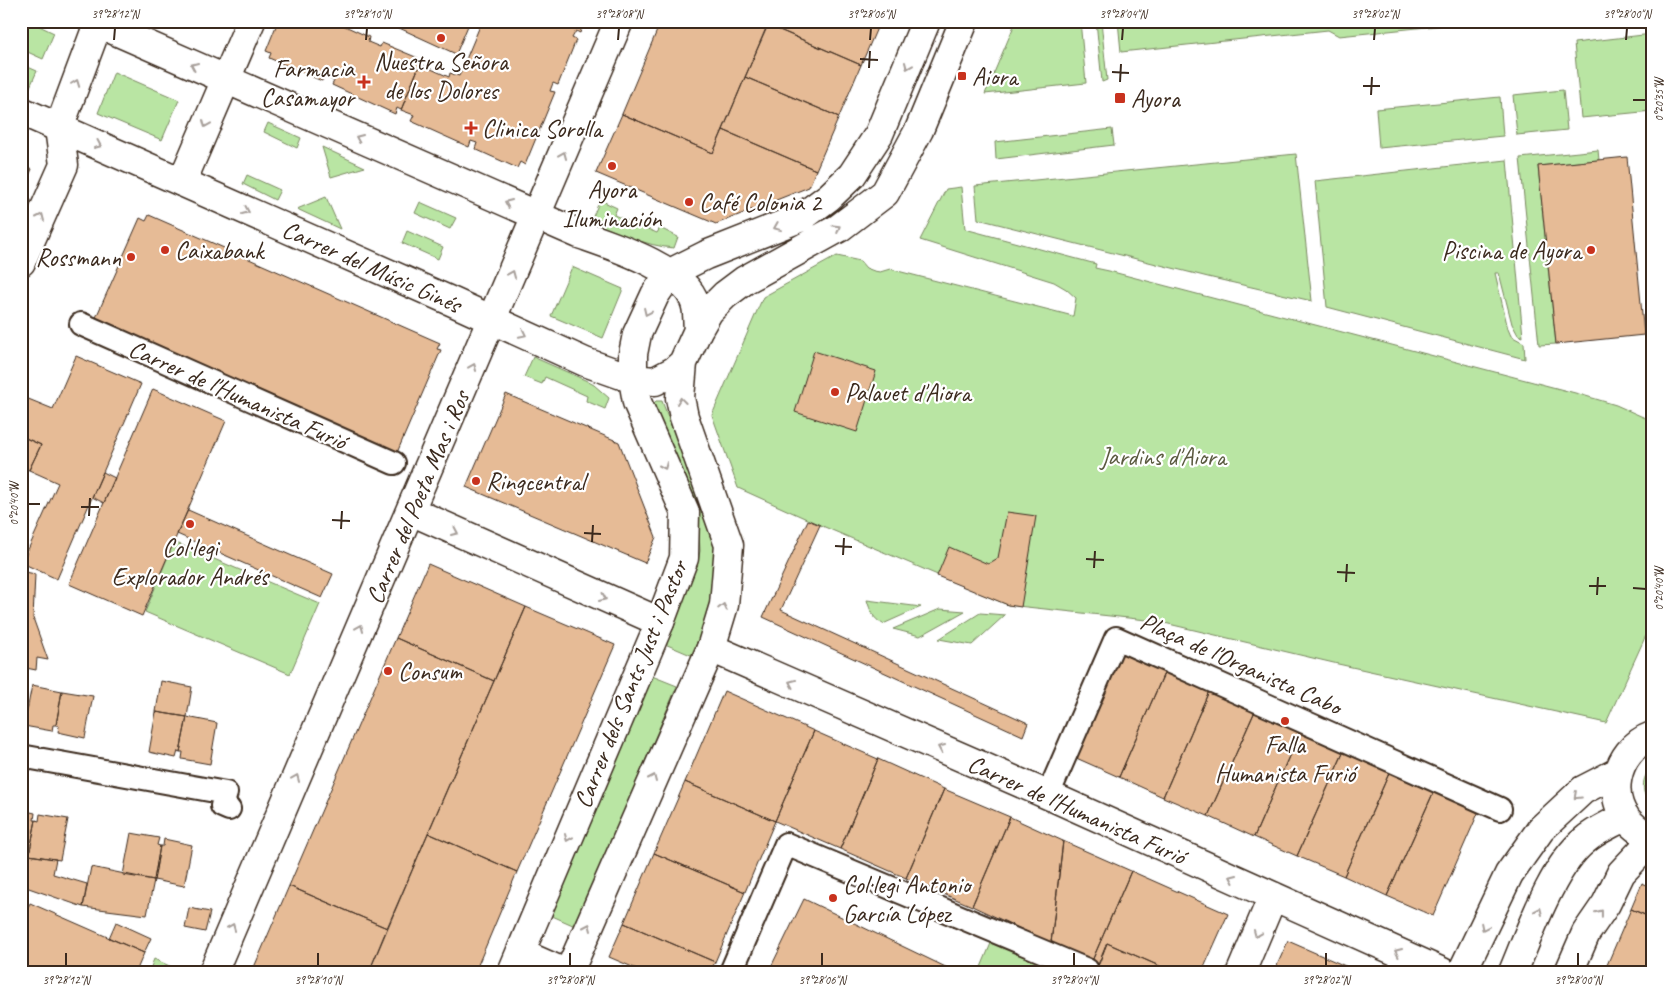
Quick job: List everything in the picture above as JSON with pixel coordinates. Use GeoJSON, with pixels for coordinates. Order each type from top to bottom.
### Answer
{"type":"FeatureCollection","features":[{"type":"Feature","properties":{"kind":"street"},"geometry":{"type":"LineString","coordinates":[[182,182],[251,21]]}},
{"type":"Feature","properties":{"kind":"street","name":"Carrer del Poeta Mas i Ros"},"geometry":{"type":"LineString","coordinates":[[213,972],[619,21]]}},
{"type":"Feature","properties":{"kind":"street","name":"Carrer dels Sants Just i Pastor"},"geometry":{"type":"LineString","coordinates":[[516,963],[660,622],[684,558],[685,512],[637,402],[633,379],[633,354],[637,334],[655,295],[670,273],[706,255],[802,217],[829,197],[852,175],[879,134],[926,21]]}},
{"type":"Feature","properties":{"kind":"street","name":"Carrer dels Sants Just i Pastor"},"geometry":{"type":"LineString","coordinates":[[569,972],[711,648],[724,605],[729,545],[684,417],[680,398],[683,363],[709,311],[725,295],[745,280],[839,228],[885,193],[919,130],[964,21]]}},
{"type":"Feature","properties":{"kind":"street"},"geometry":{"type":"LineString","coordinates":[[21,262],[64,165],[59,128],[97,22],[578,234],[634,254],[670,273],[691,294],[695,303],[698,330]]}},
{"type":"Feature","properties":{"kind":"street","name":"Carrer del Músic Ginés"},"geometry":{"type":"LineString","coordinates":[[21,111],[493,319],[532,339],[586,362],[633,379],[655,381],[674,371],[683,363]]}},
{"type":"Feature","properties":{"kind":"street","name":"Carrer de l'Humanista Furió"},"geometry":{"type":"LineString","coordinates":[[81,324],[394,463]]}},
{"type":"Feature","properties":{"kind":"street"},"geometry":{"type":"LineString","coordinates":[[411,511],[660,622]]}},
{"type":"Feature","properties":{"kind":"street","name":"Plaça de l'Organista Cabo"},"geometry":{"type":"LineString","coordinates":[[1048,795],[1116,638],[1500,808]]}},
{"type":"Feature","properties":{"kind":"street","name":"Carrer de l'Humanista Furió"},"geometry":{"type":"LineString","coordinates":[[711,648],[1048,795],[1442,972]]}},
{"type":"Feature","properties":{"kind":"street"},"geometry":{"type":"LineString","coordinates":[[1569,972],[1586,933],[1606,904],[1621,873],[1652,838],[1632,825],[1625,816],[1618,802],[1616,787],[1618,772],[1624,758],[1634,747],[1652,736]]}},
{"type":"Feature","properties":{"kind":"street"},"geometry":{"type":"LineString","coordinates":[[21,756],[226,794],[222,806],[229,809]]}},
{"type":"Feature","properties":{"kind":"street"},"geometry":{"type":"LineString","coordinates":[[1462,972],[1509,874],[1542,829],[1583,790],[1618,772]]}},
{"type":"Feature","properties":{"kind":"street"},"geometry":{"type":"LineString","coordinates":[[1512,972],[1551,884],[1562,866],[1584,840],[1625,816]]}},
{"type":"Feature","properties":{"kind":"street"},"geometry":{"type":"LineString","coordinates":[[731,972],[786,844],[1087,970],[1086,972]]}},
{"type":"Feature","properties":{"kind":"street"},"geometry":{"type":"LineString","coordinates":[[1240,972],[1273,896]]}},
{"type":"Feature","properties":{"kind":"street"},"geometry":{"type":"LineString","coordinates":[[516,963],[563,972]]}},
{"type":"Feature","properties":{"kind":"green space"},"geometry":{"type":"Polygon","coordinates":[[[21,21],[29,21],[54,33],[43,59],[21,49],[21,21]]]}},
{"type":"Feature","properties":{"kind":"green space"},"geometry":{"type":"Polygon","coordinates":[[[1016,21],[1080,21],[1086,83],[985,94],[1016,21]]]}},
{"type":"Feature","properties":{"kind":"green space"},"geometry":{"type":"Polygon","coordinates":[[[1096,21],[1101,21],[1107,80],[1102,82],[1096,21]]]}},
{"type":"Feature","properties":{"kind":"green space"},"geometry":{"type":"Polygon","coordinates":[[[1118,21],[1486,21],[1339,36],[1328,30],[1121,52],[1118,21]]]}},
{"type":"Feature","properties":{"kind":"green space"},"geometry":{"type":"Polygon","coordinates":[[[1652,34],[1652,111],[1581,118],[1574,43],[1652,34]]]}},
{"type":"Feature","properties":{"kind":"green space"},"geometry":{"type":"Polygon","coordinates":[[[21,64],[37,71],[26,96],[21,94],[21,64]]]}},
{"type":"Feature","properties":{"kind":"green space"},"geometry":{"type":"Polygon","coordinates":[[[114,72],[179,100],[162,140],[98,113],[114,72]]]}},
{"type":"Feature","properties":{"kind":"green space"},"geometry":{"type":"Polygon","coordinates":[[[1563,90],[1567,130],[1517,135],[1513,95],[1563,90]]]}},
{"type":"Feature","properties":{"kind":"green space"},"geometry":{"type":"Polygon","coordinates":[[[1500,97],[1503,136],[1379,148],[1376,109],[1500,97]]]}},
{"type":"Feature","properties":{"kind":"green space"},"geometry":{"type":"Polygon","coordinates":[[[268,123],[301,138],[297,148],[264,132],[268,123]]]}},
{"type":"Feature","properties":{"kind":"green space"},"geometry":{"type":"Polygon","coordinates":[[[1112,129],[1114,145],[996,159],[995,142],[1112,129]]]}},
{"type":"Feature","properties":{"kind":"green space"},"geometry":{"type":"Polygon","coordinates":[[[322,147],[365,167],[331,177],[322,147]]]}},
{"type":"Feature","properties":{"kind":"green space"},"geometry":{"type":"Polygon","coordinates":[[[1598,150],[1599,160],[1538,166],[1556,344],[1539,345],[1520,158],[1598,150]]]}},
{"type":"Feature","properties":{"kind":"green space"},"geometry":{"type":"Polygon","coordinates":[[[1296,154],[1312,301],[978,219],[975,186],[1296,154]]]}},
{"type":"Feature","properties":{"kind":"green space"},"geometry":{"type":"Polygon","coordinates":[[[1507,160],[1523,337],[1518,335],[1512,324],[1499,273],[1495,273],[1508,329],[1511,336],[1524,343],[1525,359],[1327,307],[1315,181],[1507,160]]]}},
{"type":"Feature","properties":{"kind":"green space"},"geometry":{"type":"Polygon","coordinates":[[[247,175],[280,190],[275,200],[243,184],[247,175]]]}},
{"type":"Feature","properties":{"kind":"green space","name":"Jardins d'Aiora"},"geometry":{"type":"Polygon","coordinates":[[[961,187],[965,229],[1096,264],[1095,268],[1579,394],[1616,405],[1652,421],[1652,622],[1606,723],[1338,664],[1156,621],[1008,605],[738,488],[712,415],[763,297],[837,256],[860,261],[866,268],[874,271],[880,272],[890,269],[1073,316],[1076,298],[1054,282],[920,240],[946,189],[961,187]]]}},
{"type":"Feature","properties":{"kind":"green space"},"geometry":{"type":"Polygon","coordinates":[[[326,197],[340,229],[297,209],[326,197]]]}},
{"type":"Feature","properties":{"kind":"green space"},"geometry":{"type":"Polygon","coordinates":[[[600,200],[617,208],[614,215],[657,233],[660,228],[678,237],[674,248],[642,241],[591,221],[600,200]]]}},
{"type":"Feature","properties":{"kind":"green space"},"geometry":{"type":"Polygon","coordinates":[[[420,202],[456,218],[450,229],[415,213],[420,202]]]}},
{"type":"Feature","properties":{"kind":"green space"},"geometry":{"type":"Polygon","coordinates":[[[407,231],[443,247],[438,259],[402,243],[407,231]]]}},
{"type":"Feature","properties":{"kind":"green space"},"geometry":{"type":"Polygon","coordinates":[[[572,267],[623,289],[603,338],[551,316],[572,267]]]}},
{"type":"Feature","properties":{"kind":"green space"},"geometry":{"type":"Polygon","coordinates":[[[533,357],[594,385],[609,398],[605,409],[586,401],[587,396],[545,377],[542,384],[524,377],[533,357]]]}},
{"type":"Feature","properties":{"kind":"green space"},"geometry":{"type":"Polygon","coordinates":[[[656,401],[662,401],[706,517],[716,552],[717,569],[707,622],[693,656],[665,644],[697,565],[700,551],[699,534],[693,509],[653,404],[656,401]]]}},
{"type":"Feature","properties":{"kind":"green space"},"geometry":{"type":"Polygon","coordinates":[[[174,542],[320,604],[290,674],[145,612],[174,542]]]}},
{"type":"Feature","properties":{"kind":"green space"},"geometry":{"type":"Polygon","coordinates":[[[867,600],[921,607],[883,624],[874,617],[867,600]]]}},
{"type":"Feature","properties":{"kind":"green space"},"geometry":{"type":"Polygon","coordinates":[[[940,609],[965,611],[920,636],[893,629],[940,609]]]}},
{"type":"Feature","properties":{"kind":"green space"},"geometry":{"type":"Polygon","coordinates":[[[980,613],[1005,615],[972,645],[939,639],[980,613]]]}},
{"type":"Feature","properties":{"kind":"green space"},"geometry":{"type":"Polygon","coordinates":[[[652,676],[677,686],[575,926],[550,915],[652,676]]]}},
{"type":"Feature","properties":{"kind":"green space"},"geometry":{"type":"Polygon","coordinates":[[[1652,767],[1652,804],[1645,796],[1643,786],[1648,771],[1652,767]]]}},
{"type":"Feature","properties":{"kind":"green space"},"geometry":{"type":"Polygon","coordinates":[[[992,941],[1065,972],[979,972],[992,941]]]}},
{"type":"Feature","properties":{"kind":"green space"},"geometry":{"type":"Polygon","coordinates":[[[154,959],[174,968],[172,972],[149,972],[154,959]]]}},
{"type":"Feature","properties":{"kind":"building"},"geometry":{"type":"Polygon","coordinates":[[[278,21],[334,21],[369,37],[368,42],[380,47],[382,43],[418,58],[416,63],[420,64],[401,110],[397,108],[395,114],[332,85],[334,81],[324,76],[322,81],[269,58],[271,53],[266,51],[278,21]]]}},
{"type":"Feature","properties":{"kind":"building","name":"Nuestra Señora de los Dolores"},"geometry":{"type":"Polygon","coordinates":[[[384,21],[470,21],[456,54],[384,21]]]}},
{"type":"Feature","properties":{"kind":"building"},"geometry":{"type":"Polygon","coordinates":[[[482,21],[584,21],[580,33],[576,31],[572,38],[576,40],[558,85],[553,83],[550,91],[555,92],[525,165],[520,162],[517,168],[475,149],[477,143],[471,141],[469,147],[411,121],[414,115],[401,110],[420,64],[449,77],[450,73],[459,76],[482,21]]]}},
{"type":"Feature","properties":{"kind":"building"},"geometry":{"type":"Polygon","coordinates":[[[661,21],[769,21],[713,153],[622,114],[661,21]]]}},
{"type":"Feature","properties":{"kind":"building"},"geometry":{"type":"Polygon","coordinates":[[[769,21],[880,21],[861,65],[768,25],[769,21]]]}},
{"type":"Feature","properties":{"kind":"building"},"geometry":{"type":"Polygon","coordinates":[[[768,25],[861,65],[839,117],[745,77],[768,25]]]}},
{"type":"Feature","properties":{"kind":"building"},"geometry":{"type":"Polygon","coordinates":[[[745,77],[839,117],[816,170],[723,130],[745,77]]]}},
{"type":"Feature","properties":{"kind":"building"},"geometry":{"type":"Polygon","coordinates":[[[622,114],[713,153],[723,130],[816,170],[809,187],[716,224],[596,173],[622,114]]]}},
{"type":"Feature","properties":{"kind":"building","name":"Piscina de Ayora"},"geometry":{"type":"Polygon","coordinates":[[[1627,157],[1644,335],[1556,344],[1538,166],[1627,157]]]}},
{"type":"Feature","properties":{"kind":"building"},"geometry":{"type":"Polygon","coordinates":[[[21,164],[32,169],[21,193],[21,164]]]}},
{"type":"Feature","properties":{"kind":"building"},"geometry":{"type":"Polygon","coordinates":[[[149,215],[440,343],[437,349],[441,350],[396,455],[94,322],[140,218],[146,221],[149,215]]]}},
{"type":"Feature","properties":{"kind":"building","name":"Palauet d'Aiora"},"geometry":{"type":"Polygon","coordinates":[[[814,351],[876,371],[857,432],[795,412],[814,351]]]}},
{"type":"Feature","properties":{"kind":"building"},"geometry":{"type":"Polygon","coordinates":[[[76,356],[141,384],[57,579],[22,563],[58,483],[29,470],[41,445],[21,436],[21,396],[53,409],[76,356]]]}},
{"type":"Feature","properties":{"kind":"building"},"geometry":{"type":"Polygon","coordinates":[[[153,389],[226,421],[142,616],[69,584],[153,389]]]}},
{"type":"Feature","properties":{"kind":"building"},"geometry":{"type":"Polygon","coordinates":[[[506,394],[619,442],[656,537],[645,563],[466,487],[506,394]]]}},
{"type":"Feature","properties":{"kind":"building"},"geometry":{"type":"Polygon","coordinates":[[[21,436],[41,445],[29,470],[21,467],[21,436]]]}},
{"type":"Feature","properties":{"kind":"building"},"geometry":{"type":"Polygon","coordinates":[[[103,472],[115,478],[104,503],[92,497],[103,472]]]}},
{"type":"Feature","properties":{"kind":"building"},"geometry":{"type":"Polygon","coordinates":[[[188,510],[333,574],[322,598],[177,534],[188,510]]]}},
{"type":"Feature","properties":{"kind":"building"},"geometry":{"type":"Polygon","coordinates":[[[1007,512],[1036,516],[1021,607],[1008,605],[937,576],[949,547],[988,564],[998,558],[1007,512]]]}},
{"type":"Feature","properties":{"kind":"building"},"geometry":{"type":"Polygon","coordinates":[[[808,520],[820,525],[781,610],[1028,723],[1023,736],[763,617],[808,520]]]}},
{"type":"Feature","properties":{"kind":"building"},"geometry":{"type":"Polygon","coordinates":[[[428,564],[526,607],[494,681],[396,638],[428,564]]]}},
{"type":"Feature","properties":{"kind":"building"},"geometry":{"type":"Polygon","coordinates":[[[21,571],[35,574],[33,618],[48,660],[37,658],[36,670],[21,667],[21,571]]]}},
{"type":"Feature","properties":{"kind":"building"},"geometry":{"type":"Polygon","coordinates":[[[526,607],[615,645],[517,872],[428,833],[526,607]]]}},
{"type":"Feature","properties":{"kind":"building"},"geometry":{"type":"Polygon","coordinates":[[[396,638],[494,681],[387,928],[289,886],[396,638]]]}},
{"type":"Feature","properties":{"kind":"building"},"geometry":{"type":"Polygon","coordinates":[[[1120,652],[1165,671],[1119,777],[1074,757],[1120,652]]]}},
{"type":"Feature","properties":{"kind":"building"},"geometry":{"type":"Polygon","coordinates":[[[1165,671],[1209,691],[1163,797],[1119,777],[1165,671]]]}},
{"type":"Feature","properties":{"kind":"building"},"geometry":{"type":"Polygon","coordinates":[[[161,681],[192,687],[187,717],[156,712],[161,681]]]}},
{"type":"Feature","properties":{"kind":"building"},"geometry":{"type":"Polygon","coordinates":[[[32,685],[62,691],[56,725],[53,725],[52,731],[24,726],[32,685]]]}},
{"type":"Feature","properties":{"kind":"building"},"geometry":{"type":"Polygon","coordinates":[[[62,691],[93,696],[85,738],[58,732],[59,726],[56,725],[62,691]]]}},
{"type":"Feature","properties":{"kind":"building"},"geometry":{"type":"Polygon","coordinates":[[[724,691],[814,731],[775,821],[685,782],[724,691]]]}},
{"type":"Feature","properties":{"kind":"building"},"geometry":{"type":"Polygon","coordinates":[[[1209,691],[1255,711],[1208,816],[1163,797],[1209,691]]]}},
{"type":"Feature","properties":{"kind":"building"},"geometry":{"type":"Polygon","coordinates":[[[1255,711],[1300,731],[1254,837],[1208,816],[1255,711]]]}},
{"type":"Feature","properties":{"kind":"building"},"geometry":{"type":"Polygon","coordinates":[[[156,712],[187,717],[180,752],[178,751],[176,758],[149,752],[156,712]]]}},
{"type":"Feature","properties":{"kind":"building"},"geometry":{"type":"Polygon","coordinates":[[[187,717],[217,723],[210,764],[182,759],[183,752],[180,752],[187,717]]]}},
{"type":"Feature","properties":{"kind":"building"},"geometry":{"type":"Polygon","coordinates":[[[814,731],[878,759],[840,849],[775,821],[814,731]]]}},
{"type":"Feature","properties":{"kind":"building"},"geometry":{"type":"Polygon","coordinates":[[[1300,731],[1344,751],[1297,856],[1254,837],[1300,731]]]}},
{"type":"Feature","properties":{"kind":"building"},"geometry":{"type":"Polygon","coordinates":[[[1344,751],[1390,771],[1344,876],[1297,856],[1344,751]]]}},
{"type":"Feature","properties":{"kind":"building"},"geometry":{"type":"Polygon","coordinates":[[[878,759],[944,789],[906,878],[840,849],[878,759]]]}},
{"type":"Feature","properties":{"kind":"building"},"geometry":{"type":"Polygon","coordinates":[[[1390,771],[1434,791],[1387,896],[1344,876],[1390,771]]]}},
{"type":"Feature","properties":{"kind":"building"},"geometry":{"type":"Polygon","coordinates":[[[685,782],[775,821],[745,892],[654,853],[685,782]]]}},
{"type":"Feature","properties":{"kind":"building"},"geometry":{"type":"Polygon","coordinates":[[[944,789],[1010,817],[972,906],[906,878],[944,789]]]}},
{"type":"Feature","properties":{"kind":"building"},"geometry":{"type":"Polygon","coordinates":[[[1434,791],[1479,811],[1433,916],[1387,896],[1434,791]]]}},
{"type":"Feature","properties":{"kind":"building"},"geometry":{"type":"Polygon","coordinates":[[[21,810],[35,813],[34,820],[36,820],[29,855],[21,853],[21,810]]]}},
{"type":"Feature","properties":{"kind":"building"},"geometry":{"type":"Polygon","coordinates":[[[40,814],[68,819],[60,860],[29,855],[36,820],[39,821],[40,814]]]}},
{"type":"Feature","properties":{"kind":"building"},"geometry":{"type":"Polygon","coordinates":[[[1010,817],[1063,841],[1051,943],[972,906],[1010,817]]]}},
{"type":"Feature","properties":{"kind":"building"},"geometry":{"type":"Polygon","coordinates":[[[131,833],[159,838],[157,845],[160,846],[154,880],[123,875],[131,833]]]}},
{"type":"Feature","properties":{"kind":"building"},"geometry":{"type":"Polygon","coordinates":[[[428,833],[517,872],[475,972],[369,972],[428,833]]]}},
{"type":"Feature","properties":{"kind":"building"},"geometry":{"type":"Polygon","coordinates":[[[164,839],[192,845],[184,886],[154,880],[160,846],[163,846],[164,839]]]}},
{"type":"Feature","properties":{"kind":"building"},"geometry":{"type":"Polygon","coordinates":[[[1063,841],[1131,871],[1092,961],[1051,943],[1063,841]]]}},
{"type":"Feature","properties":{"kind":"building"},"geometry":{"type":"Polygon","coordinates":[[[21,853],[29,855],[23,886],[21,886],[21,853]]]}},
{"type":"Feature","properties":{"kind":"building"},"geometry":{"type":"Polygon","coordinates":[[[654,853],[745,892],[715,962],[624,923],[654,853]]]}},
{"type":"Feature","properties":{"kind":"building"},"geometry":{"type":"Polygon","coordinates":[[[29,855],[56,859],[53,874],[87,884],[83,907],[23,886],[29,855]]]}},
{"type":"Feature","properties":{"kind":"building"},"geometry":{"type":"Polygon","coordinates":[[[91,867],[154,880],[147,915],[83,907],[91,867]]]}},
{"type":"Feature","properties":{"kind":"building"},"geometry":{"type":"Polygon","coordinates":[[[1131,871],[1228,914],[1202,972],[1173,972],[1107,943],[1099,964],[1092,961],[1131,871]]]}},
{"type":"Feature","properties":{"kind":"building"},"geometry":{"type":"Polygon","coordinates":[[[1642,883],[1652,887],[1652,918],[1631,909],[1642,883]]]}},
{"type":"Feature","properties":{"kind":"building"},"geometry":{"type":"Polygon","coordinates":[[[289,886],[387,928],[369,972],[252,972],[289,886]]]}},
{"type":"Feature","properties":{"kind":"building"},"geometry":{"type":"Polygon","coordinates":[[[804,899],[956,972],[777,972],[770,969],[804,899]]]}},
{"type":"Feature","properties":{"kind":"building"},"geometry":{"type":"Polygon","coordinates":[[[30,903],[144,953],[136,972],[31,972],[21,967],[21,923],[30,903]]]}},
{"type":"Feature","properties":{"kind":"building"},"geometry":{"type":"Polygon","coordinates":[[[189,908],[210,912],[205,932],[185,928],[189,908]]]}},
{"type":"Feature","properties":{"kind":"building"},"geometry":{"type":"Polygon","coordinates":[[[1631,909],[1652,918],[1652,972],[1604,972],[1631,909]]]}},
{"type":"Feature","properties":{"kind":"building"},"geometry":{"type":"Polygon","coordinates":[[[116,922],[151,938],[144,953],[109,938],[116,922]]]}},
{"type":"Feature","properties":{"kind":"building"},"geometry":{"type":"Polygon","coordinates":[[[624,923],[715,962],[710,972],[644,972],[609,957],[624,923]]]}},
{"type":"Feature","properties":{"kind":"building"},"geometry":{"type":"Polygon","coordinates":[[[1288,941],[1359,972],[1274,972],[1288,941]]]}},
{"type":"Feature","properties":{"kind":"building"},"geometry":{"type":"Polygon","coordinates":[[[1107,943],[1173,972],[1095,972],[1107,943]]]}},
{"type":"Feature","properties":{"kind":"place","name":"Nuestra Señora de los Dolores"},"geometry":{"type":"Point","coordinates":[441,38]}},
{"type":"Feature","properties":{"kind":"place","name":"Aiora"},"geometry":{"type":"Point","coordinates":[962,76]}},
{"type":"Feature","properties":{"kind":"place","name":"Farmacia Casamayor"},"geometry":{"type":"Point","coordinates":[364,82]}},
{"type":"Feature","properties":{"kind":"place","name":"Ayora"},"geometry":{"type":"Point","coordinates":[1120,98]}},
{"type":"Feature","properties":{"kind":"place","name":"Clinica Sorolla"},"geometry":{"type":"Point","coordinates":[471,128]}},
{"type":"Feature","properties":{"kind":"place","name":"Ayora Iluminación"},"geometry":{"type":"Point","coordinates":[612,166]}},
{"type":"Feature","properties":{"kind":"place","name":"Café Colonia 2"},"geometry":{"type":"Point","coordinates":[689,202]}},
{"type":"Feature","properties":{"kind":"place","name":"Caixabank"},"geometry":{"type":"Point","coordinates":[165,250]}},
{"type":"Feature","properties":{"kind":"place","name":"Piscina de Ayora"},"geometry":{"type":"Point","coordinates":[1591,250]}},
{"type":"Feature","properties":{"kind":"place","name":"Rossmann"},"geometry":{"type":"Point","coordinates":[131,257]}},
{"type":"Feature","properties":{"kind":"place","name":"Palauet d'Aiora"},"geometry":{"type":"Point","coordinates":[835,392]}},
{"type":"Feature","properties":{"kind":"place","name":"Ringcentral"},"geometry":{"type":"Point","coordinates":[476,481]}},
{"type":"Feature","properties":{"kind":"place","name":"Col·legi Explorador Andrés"},"geometry":{"type":"Point","coordinates":[190,524]}},
{"type":"Feature","properties":{"kind":"place","name":"Consum"},"geometry":{"type":"Point","coordinates":[388,671]}},
{"type":"Feature","properties":{"kind":"place","name":"Falla Humanista Furió"},"geometry":{"type":"Point","coordinates":[1285,721]}},
{"type":"Feature","properties":{"kind":"place","name":"Col·legi Antonio García López"},"geometry":{"type":"Point","coordinates":[833,898]}}]}
